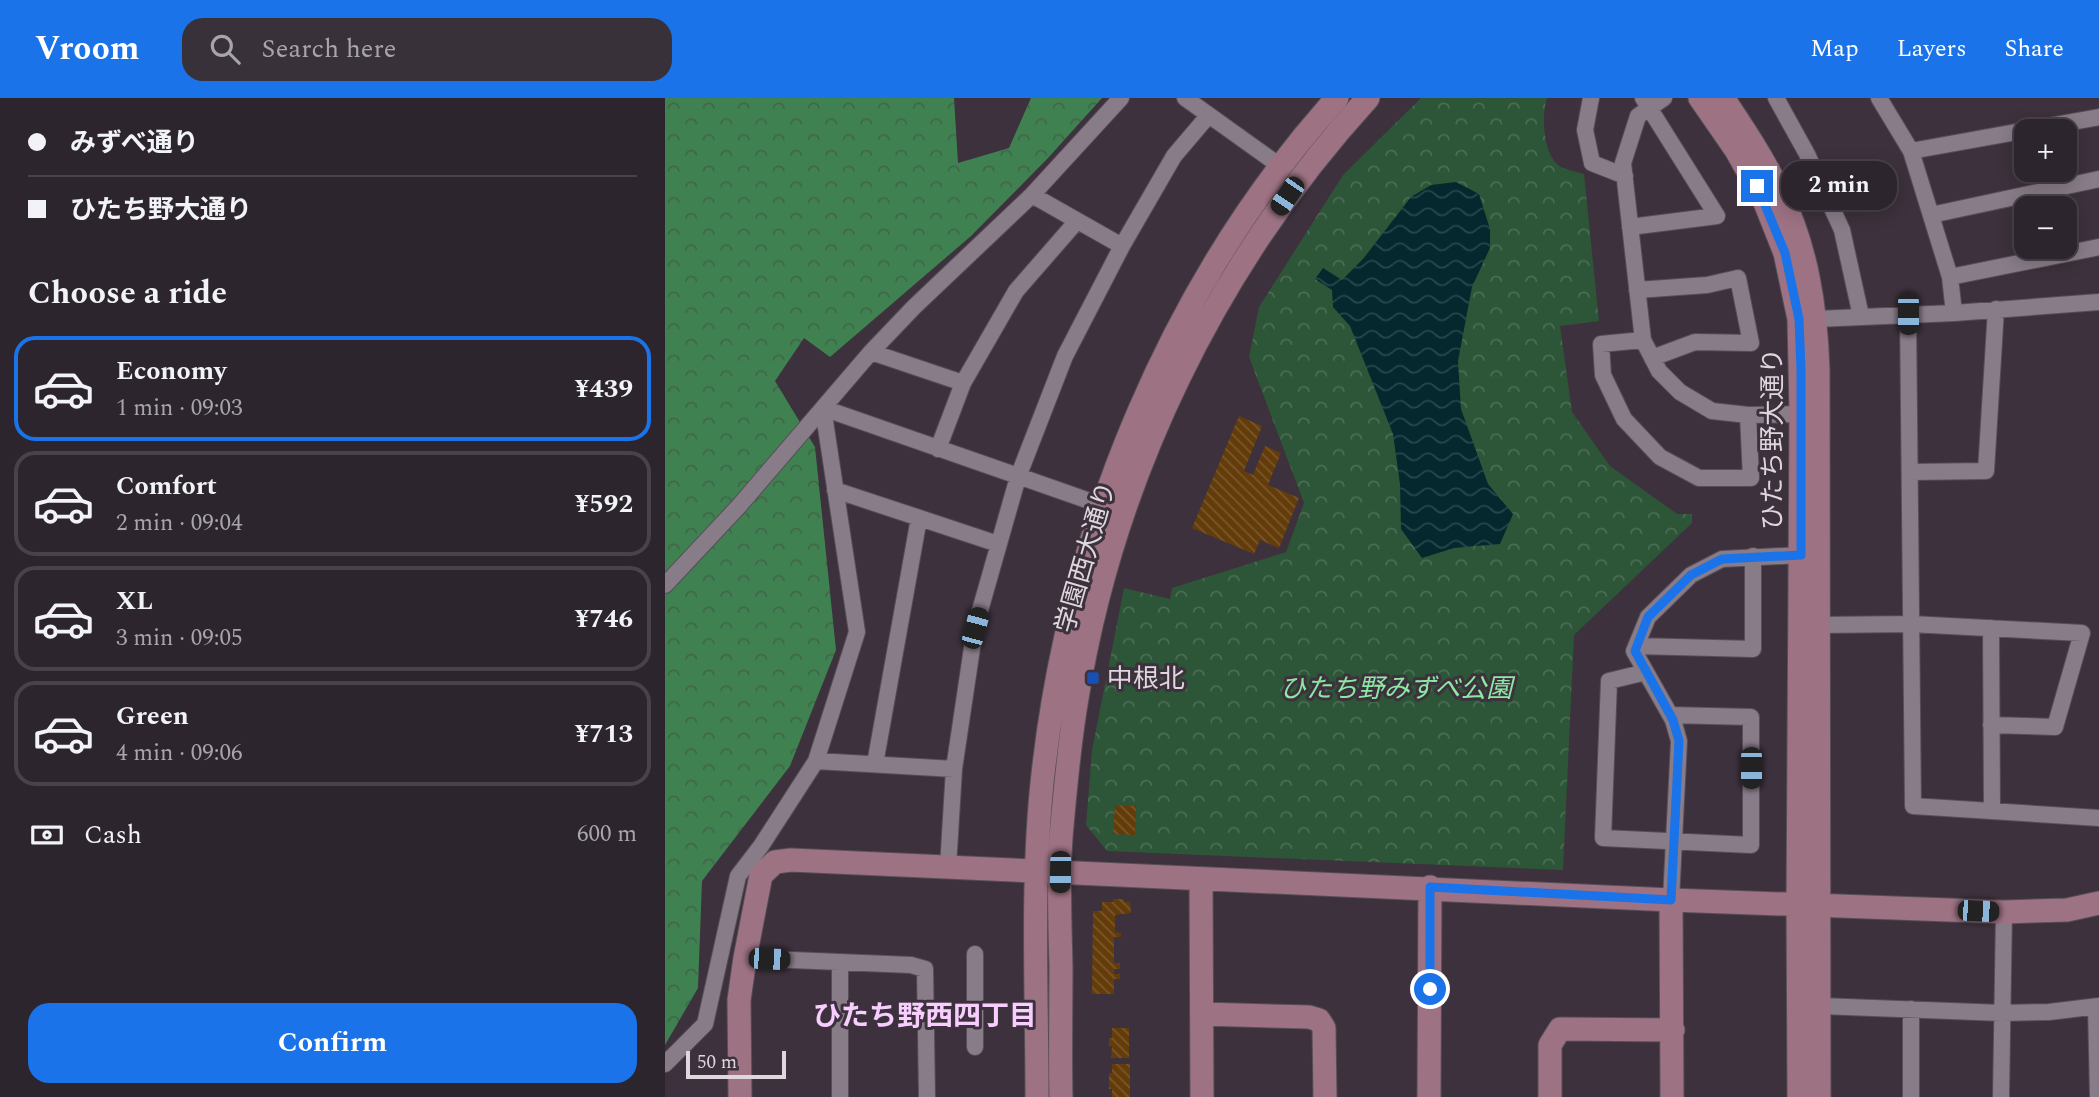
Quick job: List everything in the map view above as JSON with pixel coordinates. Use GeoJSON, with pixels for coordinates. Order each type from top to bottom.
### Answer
{"type":"FeatureCollection","features":[{"type":"Feature","properties":{"kind":"street"},"geometry":{"type":"LineString","coordinates":[[665,584],[739,506],[871,352],[914,307],[1032,195],[1121,98]]}},
{"type":"Feature","properties":{"kind":"street"},"geometry":{"type":"LineString","coordinates":[[1185,98],[1280,166]]}},
{"type":"Feature","properties":{"kind":"street","name":"学園西大通り"},"geometry":{"type":"LineString","coordinates":[[1061,1097],[1060,1027],[1043,775],[1054,694],[1073,607],[1101,505],[1158,368],[1218,259],[1280,166],[1337,98]]}},
{"type":"Feature","properties":{"kind":"street","name":"学園西大通り"},"geometry":{"type":"LineString","coordinates":[[1036,1090],[1049,872],[1077,697],[1094,613],[1123,514],[1180,375],[1237,270],[1300,178],[1369,98]]}},
{"type":"Feature","properties":{"kind":"street"},"geometry":{"type":"LineString","coordinates":[[1591,98],[1585,131],[1592,163],[1625,176]]}},
{"type":"Feature","properties":{"kind":"street"},"geometry":{"type":"LineString","coordinates":[[1664,98],[1646,103],[1638,116],[1623,163],[1643,340],[1659,371],[1680,392],[1713,411],[1748,415],[1801,414]]}},
{"type":"Feature","properties":{"kind":"street","name":"ひたち野大通り"},"geometry":{"type":"LineString","coordinates":[[1700,98],[1750,173],[1764,200],[1785,253],[1799,319],[1809,904],[1821,1006],[1819,1097]]}},
{"type":"Feature","properties":{"kind":"street","name":"ひたち野大通り"},"geometry":{"type":"LineString","coordinates":[[1723,98],[1780,193],[1807,269],[1816,319],[1818,625],[1809,904],[1799,1097]]}},
{"type":"Feature","properties":{"kind":"street"},"geometry":{"type":"LineString","coordinates":[[1776,98],[1807,154],[1842,230],[1861,316]]}},
{"type":"Feature","properties":{"kind":"street"},"geometry":{"type":"LineString","coordinates":[[1879,98],[1911,151],[1950,277],[1954,313]]}},
{"type":"Feature","properties":{"kind":"street"},"geometry":{"type":"LineString","coordinates":[[1630,227],[1717,216],[1646,103]]}},
{"type":"Feature","properties":{"kind":"street"},"geometry":{"type":"LineString","coordinates":[[948,867],[954,769],[975,628],[1018,477],[1065,356],[1122,246],[1174,156],[1208,116]]}},
{"type":"Feature","properties":{"kind":"street"},"geometry":{"type":"LineString","coordinates":[[1911,151],[2099,117]]}},
{"type":"Feature","properties":{"kind":"street"},"geometry":{"type":"LineString","coordinates":[[1931,215],[2099,179]]}},
{"type":"Feature","properties":{"kind":"street"},"geometry":{"type":"LineString","coordinates":[[1032,195],[1122,246]]}},
{"type":"Feature","properties":{"kind":"street"},"geometry":{"type":"LineString","coordinates":[[938,449],[963,383],[1016,291],[1077,220]]}},
{"type":"Feature","properties":{"kind":"street"},"geometry":{"type":"LineString","coordinates":[[1950,277],[2099,247]]}},
{"type":"Feature","properties":{"kind":"street"},"geometry":{"type":"LineString","coordinates":[[1637,290],[1707,285],[1738,278],[1751,343],[1695,342],[1652,358]]}},
{"type":"Feature","properties":{"kind":"street"},"geometry":{"type":"LineString","coordinates":[[1816,319],[1954,313],[2099,302]]}},
{"type":"Feature","properties":{"kind":"street"},"geometry":{"type":"LineString","coordinates":[[1910,472],[1986,471],[1996,309]]}},
{"type":"Feature","properties":{"kind":"street"},"geometry":{"type":"LineString","coordinates":[[1908,314],[1913,806],[2099,818]]}},
{"type":"Feature","properties":{"kind":"street"},"geometry":{"type":"LineString","coordinates":[[1643,340],[1601,344],[1603,375],[1624,419],[1660,457],[1699,478],[1751,478],[1748,415]]}},
{"type":"Feature","properties":{"kind":"street"},"geometry":{"type":"LineString","coordinates":[[871,352],[963,383]]}},
{"type":"Feature","properties":{"kind":"street"},"geometry":{"type":"LineString","coordinates":[[823,408],[1101,505]]}},
{"type":"Feature","properties":{"kind":"street"},"geometry":{"type":"LineString","coordinates":[[665,1063],[705,1024],[738,876],[761,846],[816,761],[857,632],[823,408]]}},
{"type":"Feature","properties":{"kind":"street"},"geometry":{"type":"LineString","coordinates":[[835,490],[998,544]]}},
{"type":"Feature","properties":{"kind":"street"},"geometry":{"type":"LineString","coordinates":[[875,764],[919,517]]}},
{"type":"Feature","properties":{"kind":"street"},"geometry":{"type":"LineString","coordinates":[[1672,1097],[1671,900],[1679,741],[1670,715],[1635,651],[1648,617],[1691,575],[1722,559],[1801,555]]}},
{"type":"Feature","properties":{"kind":"street"},"geometry":{"type":"LineString","coordinates":[[1637,646],[1753,649],[1753,556]]}},
{"type":"Feature","properties":{"kind":"street"},"geometry":{"type":"LineString","coordinates":[[1818,625],[1911,624],[2082,633],[2055,727],[1991,725]]}},
{"type":"Feature","properties":{"kind":"street"},"geometry":{"type":"LineString","coordinates":[[1991,628],[1992,811]]}},
{"type":"Feature","properties":{"kind":"street"},"geometry":{"type":"LineString","coordinates":[[1646,672],[1609,681],[1603,838],[1751,845],[1751,717],[1670,715]]}},
{"type":"Feature","properties":{"kind":"street"},"geometry":{"type":"LineString","coordinates":[[816,761],[954,769]]}},
{"type":"Feature","properties":{"kind":"street"},"geometry":{"type":"LineString","coordinates":[[740,1097],[739,1000],[745,958],[761,875],[775,862],[791,860],[1201,880],[1430,887],[1671,900],[2004,912],[2067,910],[2099,903]]}},
{"type":"Feature","properties":{"kind":"street"},"geometry":{"type":"LineString","coordinates":[[1201,880],[1202,1097]]}},
{"type":"Feature","properties":{"kind":"street"},"geometry":{"type":"LineString","coordinates":[[1429,1097],[1430,887]]}},
{"type":"Feature","properties":{"kind":"street"},"geometry":{"type":"LineString","coordinates":[[2001,1097],[2004,912]]}},
{"type":"Feature","properties":{"kind":"street"},"geometry":{"type":"LineString","coordinates":[[975,954],[975,1047]]}},
{"type":"Feature","properties":{"kind":"street"},"geometry":{"type":"LineString","coordinates":[[745,958],[911,965],[925,969],[927,1097]]}},
{"type":"Feature","properties":{"kind":"street"},"geometry":{"type":"LineString","coordinates":[[840,962],[840,1097]]}},
{"type":"Feature","properties":{"kind":"street"},"geometry":{"type":"LineString","coordinates":[[710,1000],[739,1000]]}},
{"type":"Feature","properties":{"kind":"street"},"geometry":{"type":"LineString","coordinates":[[1821,1006],[2002,1013],[2049,1012],[2097,1006],[2098,1097]]}},
{"type":"Feature","properties":{"kind":"street"},"geometry":{"type":"LineString","coordinates":[[925,1009],[975,1011]]}},
{"type":"Feature","properties":{"kind":"street"},"geometry":{"type":"LineString","coordinates":[[1911,1097],[1912,1009]]}},
{"type":"Feature","properties":{"kind":"street"},"geometry":{"type":"LineString","coordinates":[[1202,1014],[1309,1017],[1319,1020],[1324,1028],[1325,1097]]}},
{"type":"Feature","properties":{"kind":"street"},"geometry":{"type":"LineString","coordinates":[[1060,1027],[1070,1097]]}},
{"type":"Feature","properties":{"kind":"street"},"geometry":{"type":"LineString","coordinates":[[1550,1097],[1550,1045],[1560,1028],[1673,1030]]}},
{"type":"Feature","properties":{"kind":"green space"},"geometry":{"type":"Polygon","coordinates":[[[665,98],[954,98],[958,163],[1009,148],[1031,98],[1102,98],[1048,158],[971,236],[830,357],[804,338],[775,381],[815,447],[836,650],[790,766],[702,881],[698,988],[665,1045],[665,98]]]}},
{"type":"Feature","properties":{"kind":"green space","name":"ひたち野みずべ公園"},"geometry":{"type":"Polygon","coordinates":[[[1421,98],[1547,98],[1544,125],[1550,155],[1561,167],[1584,174],[1599,321],[1560,326],[1572,412],[1610,466],[1677,514],[1692,514],[1692,523],[1574,635],[1563,870],[1107,851],[1086,825],[1092,750],[1124,588],[1170,599],[1172,588],[1286,552],[1304,503],[1249,357],[1259,307],[1343,175],[1421,98]]]}},
{"type":"Feature","properties":{"kind":"water"},"geometry":{"type":"Polygon","coordinates":[[[1456,182],[1479,194],[1490,229],[1490,248],[1472,287],[1458,361],[1461,409],[1488,484],[1513,514],[1500,544],[1454,548],[1422,558],[1401,529],[1400,484],[1393,434],[1350,326],[1333,307],[1332,290],[1315,279],[1323,268],[1342,280],[1363,259],[1411,197],[1431,185],[1456,182]]]}},
{"type":"Feature","properties":{"kind":"building"},"geometry":{"type":"Polygon","coordinates":[[[1239,416],[1262,426],[1244,471],[1253,475],[1265,446],[1281,453],[1268,485],[1299,498],[1279,548],[1260,540],[1254,554],[1192,528],[1239,416]]]}},
{"type":"Feature","properties":{"kind":"building"},"geometry":{"type":"Polygon","coordinates":[[[1115,805],[1136,806],[1135,835],[1113,834],[1115,805]]]}},
{"type":"Feature","properties":{"kind":"building"},"geometry":{"type":"Polygon","coordinates":[[[1113,899],[1130,902],[1131,913],[1115,915],[1115,932],[1121,933],[1121,937],[1114,937],[1114,963],[1120,963],[1120,969],[1114,969],[1114,974],[1120,974],[1120,979],[1114,979],[1114,994],[1092,994],[1093,911],[1102,911],[1102,902],[1113,902],[1113,899]]]}},
{"type":"Feature","properties":{"kind":"building"},"geometry":{"type":"Polygon","coordinates":[[[1112,1028],[1129,1028],[1129,1058],[1111,1058],[1112,1046],[1109,1046],[1109,1038],[1112,1038],[1112,1028]]]}},
{"type":"Feature","properties":{"kind":"building"},"geometry":{"type":"Polygon","coordinates":[[[1112,1064],[1130,1064],[1130,1097],[1112,1097],[1109,1073],[1112,1073],[1112,1064]]]}},
{"type":"Feature","properties":{"kind":"place","name":"中根北"},"geometry":{"type":"Point","coordinates":[1093,678]}},
{"type":"Feature","properties":{"kind":"district","name":"ひたち野西四丁目"},"geometry":{"type":"Point","coordinates":[925,1015]}},
{"type":"Feature","properties":{"kind":"route"},"geometry":{"type":"LineString","coordinates":[[1430,989],[1430,887],[1671,900],[1679,741],[1673,720],[1635,651],[1648,617],[1691,575],[1722,559],[1801,555],[1799,319],[1785,253],[1757,186]]}}]}
